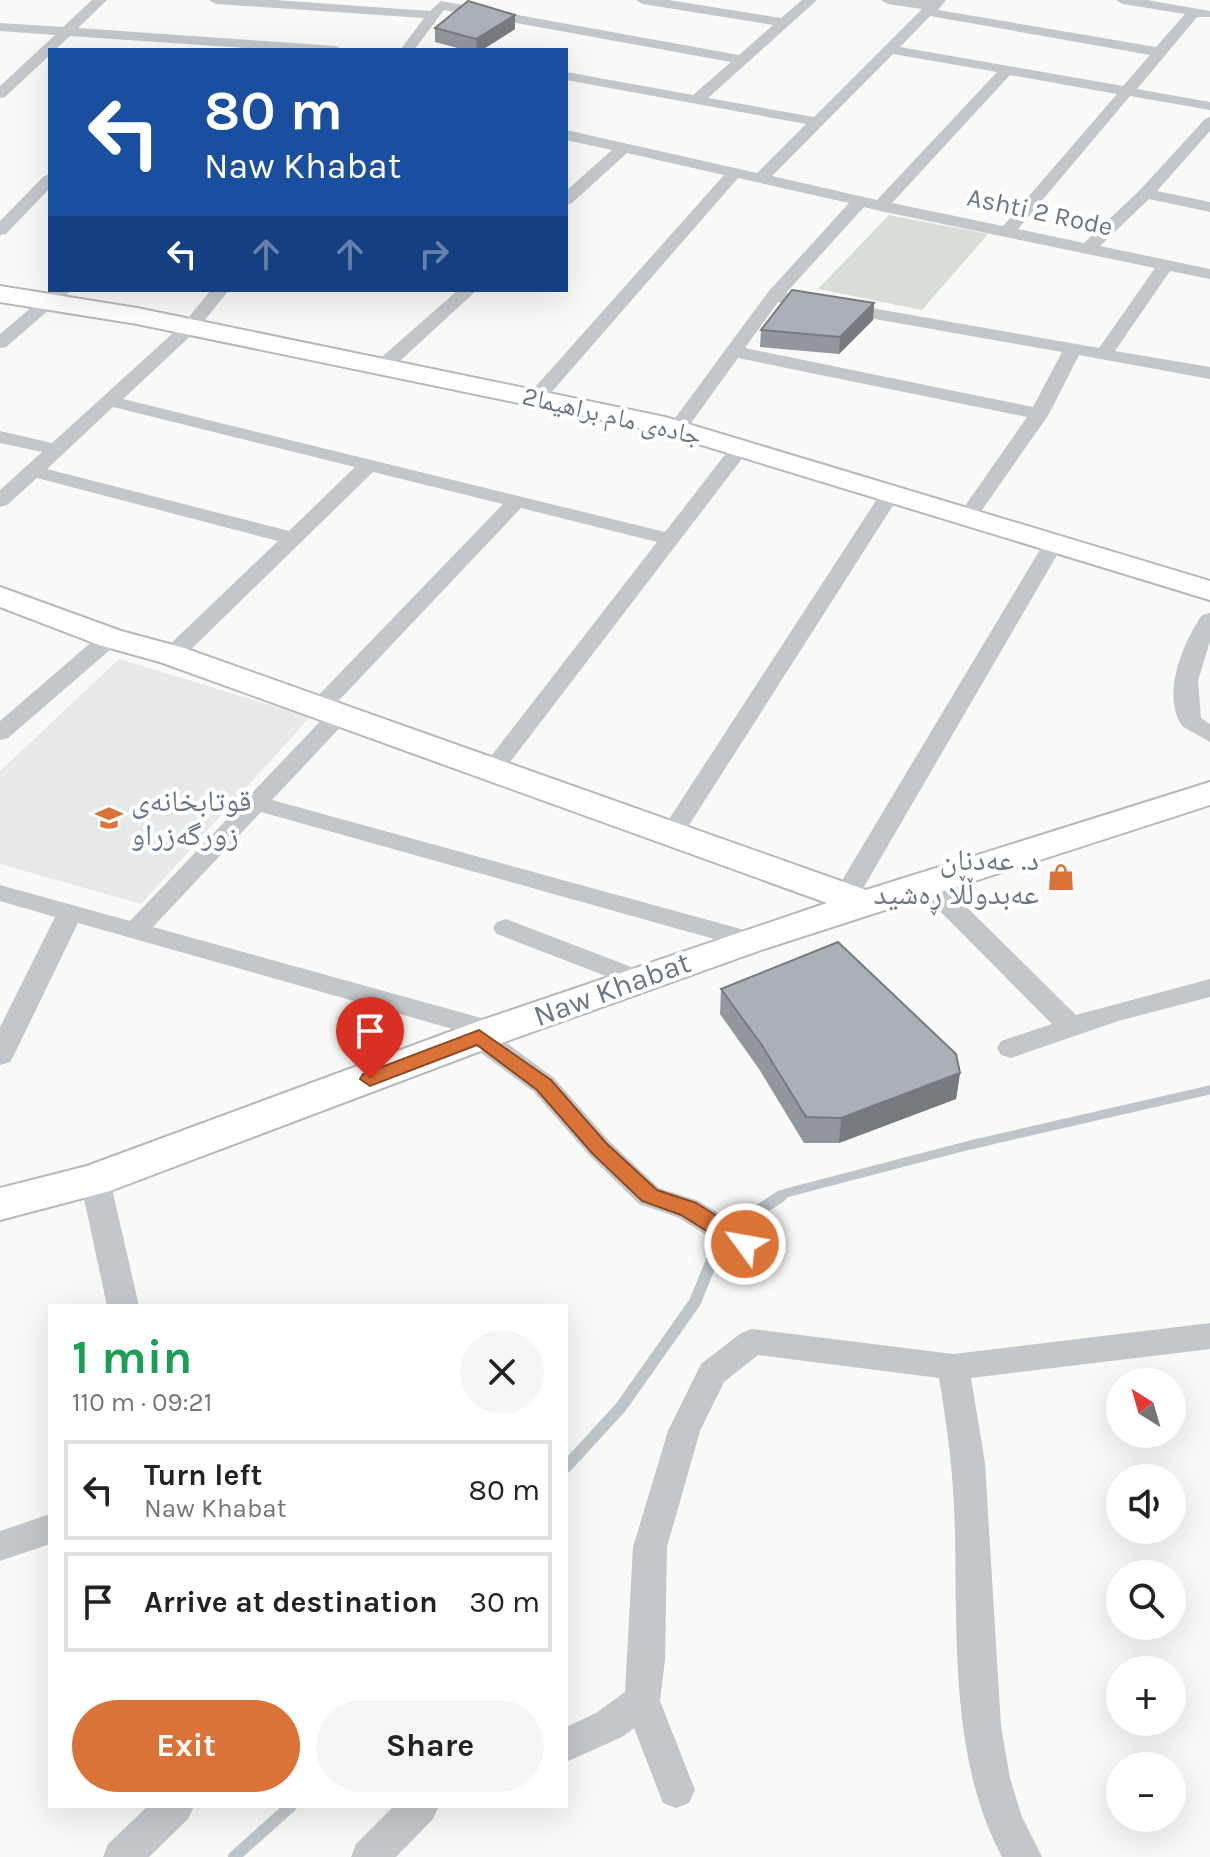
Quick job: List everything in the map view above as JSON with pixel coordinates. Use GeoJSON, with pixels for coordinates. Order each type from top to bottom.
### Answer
{"type":"FeatureCollection","features":[{"type":"Feature","properties":{"kind":"street"},"geometry":{"type":"LineString","coordinates":[[52,48],[100,0]]}},
{"type":"Feature","properties":{"kind":"street"},"geometry":{"type":"LineString","coordinates":[[216,0],[440,7],[742,60]]}},
{"type":"Feature","properties":{"kind":"street"},"geometry":{"type":"LineString","coordinates":[[643,0],[783,23]]}},
{"type":"Feature","properties":{"kind":"street"},"geometry":{"type":"LineString","coordinates":[[695,101],[810,0]]}},
{"type":"Feature","properties":{"kind":"street"},"geometry":{"type":"LineString","coordinates":[[888,0],[933,6],[1159,52]]}},
{"type":"Feature","properties":{"kind":"street"},"geometry":{"type":"LineString","coordinates":[[1123,0],[1210,15]]}},
{"type":"Feature","properties":{"kind":"street"},"geometry":{"type":"LineString","coordinates":[[761,178],[933,6]]}},
{"type":"Feature","properties":{"kind":"street"},"geometry":{"type":"LineString","coordinates":[[413,48],[440,7]]}},
{"type":"Feature","properties":{"kind":"street"},"geometry":{"type":"LineString","coordinates":[[1007,232],[1194,12]]}},
{"type":"Feature","properties":{"kind":"street"},"geometry":{"type":"LineString","coordinates":[[0,27],[306,48]]}},
{"type":"Feature","properties":{"kind":"street"},"geometry":{"type":"LineString","coordinates":[[889,49],[1210,106]]}},
{"type":"Feature","properties":{"kind":"street"},"geometry":{"type":"LineString","coordinates":[[0,94],[28,76],[48,53]]}},
{"type":"Feature","properties":{"kind":"street"},"geometry":{"type":"LineString","coordinates":[[880,206],[1006,71]]}},
{"type":"Feature","properties":{"kind":"street"},"geometry":{"type":"LineString","coordinates":[[0,74],[28,76]]}},
{"type":"Feature","properties":{"kind":"street"},"geometry":{"type":"LineString","coordinates":[[568,76],[817,122]]}},
{"type":"Feature","properties":{"kind":"street"},"geometry":{"type":"LineString","coordinates":[[1088,248],[1146,193],[1210,122]]}},
{"type":"Feature","properties":{"kind":"street","name":"Ashti 2 Rode"},"geometry":{"type":"LineString","coordinates":[[568,135],[880,206],[1210,274]]}},
{"type":"Feature","properties":{"kind":"street"},"geometry":{"type":"LineString","coordinates":[[568,196],[625,147]]}},
{"type":"Feature","properties":{"kind":"street"},"geometry":{"type":"LineString","coordinates":[[536,398],[735,172]]}},
{"type":"Feature","properties":{"kind":"street"},"geometry":{"type":"LineString","coordinates":[[0,230],[47,185]]}},
{"type":"Feature","properties":{"kind":"street"},"geometry":{"type":"LineString","coordinates":[[1146,193],[1210,207]]}},
{"type":"Feature","properties":{"kind":"street"},"geometry":{"type":"LineString","coordinates":[[677,429],[774,296],[860,201]]}},
{"type":"Feature","properties":{"kind":"street"},"geometry":{"type":"LineString","coordinates":[[1104,354],[1165,265]]}},
{"type":"Feature","properties":{"kind":"street"},"geometry":{"type":"LineString","coordinates":[[0,501],[190,327],[218,292]]}},
{"type":"Feature","properties":{"kind":"street"},"geometry":{"type":"LineString","coordinates":[[382,367],[466,292]]}},
{"type":"Feature","properties":{"kind":"street","name":"جادەی مام براهیما2"},"geometry":{"type":"LineString","coordinates":[[0,294],[57,296],[190,327],[677,429],[1210,591]]}},
{"type":"Feature","properties":{"kind":"street"},"geometry":{"type":"LineString","coordinates":[[0,343],[57,296]]}},
{"type":"Feature","properties":{"kind":"street"},"geometry":{"type":"LineString","coordinates":[[774,296],[1210,373]]}},
{"type":"Feature","properties":{"kind":"street"},"geometry":{"type":"LineString","coordinates":[[968,516],[1039,414],[1073,349]]}},
{"type":"Feature","properties":{"kind":"street"},"geometry":{"type":"LineString","coordinates":[[733,351],[1039,414]]}},
{"type":"Feature","properties":{"kind":"street"},"geometry":{"type":"LineString","coordinates":[[110,401],[670,539]]}},
{"type":"Feature","properties":{"kind":"street"},"geometry":{"type":"LineString","coordinates":[[0,437],[55,449]]}},
{"type":"Feature","properties":{"kind":"street"},"geometry":{"type":"LineString","coordinates":[[493,769],[741,447]]}},
{"type":"Feature","properties":{"kind":"street"},"geometry":{"type":"LineString","coordinates":[[172,655],[369,465]]}},
{"type":"Feature","properties":{"kind":"street"},"geometry":{"type":"LineString","coordinates":[[33,471],[292,538]]}},
{"type":"Feature","properties":{"kind":"street"},"geometry":{"type":"LineString","coordinates":[[672,833],[891,493]]}},
{"type":"Feature","properties":{"kind":"street"},"geometry":{"type":"LineString","coordinates":[[137,929],[256,803],[330,711],[517,501]]}},
{"type":"Feature","properties":{"kind":"street"},"geometry":{"type":"LineString","coordinates":[[0,596],[110,638],[172,655],[854,900],[1054,543]]}},
{"type":"Feature","properties":{"kind":"street"},"geometry":{"type":"LineString","coordinates":[[1210,620],[1198,641],[1184,692],[1190,721],[1210,735]]}},
{"type":"Feature","properties":{"kind":"street"},"geometry":{"type":"LineString","coordinates":[[0,733],[110,638]]}},
{"type":"Feature","properties":{"kind":"street","name":"Naw Khabat"},"geometry":{"type":"LineString","coordinates":[[0,1204],[95,1180],[854,900],[926,882],[1210,793]]}},
{"type":"Feature","properties":{"kind":"street"},"geometry":{"type":"LineString","coordinates":[[256,803],[750,940]]}},
{"type":"Feature","properties":{"kind":"street"},"geometry":{"type":"LineString","coordinates":[[926,882],[1072,1028]]}},
{"type":"Feature","properties":{"kind":"street"},"geometry":{"type":"LineString","coordinates":[[0,893],[137,929],[486,1034],[544,1085],[599,1148],[649,1196],[688,1209],[745,1244]]}},
{"type":"Feature","properties":{"kind":"street"},"geometry":{"type":"LineString","coordinates":[[0,1055],[71,911]]}},
{"type":"Feature","properties":{"kind":"street"},"geometry":{"type":"LineString","coordinates":[[506,928],[638,979]]}},
{"type":"Feature","properties":{"kind":"street"},"geometry":{"type":"LineString","coordinates":[[1011,1048],[1111,1013],[1210,988]]}},
{"type":"Feature","properties":{"kind":"street"},"geometry":{"type":"LineString","coordinates":[[95,1180],[123,1304]]}},
{"type":"Feature","properties":{"kind":"street"},"geometry":{"type":"LineString","coordinates":[[676,1790],[642,1701],[647,1660],[650,1547],[684,1431],[712,1373],[752,1342],[953,1367],[1210,1336]]}},
{"type":"Feature","properties":{"kind":"street"},"geometry":{"type":"LineString","coordinates":[[953,1367],[968,1462],[982,1704],[988,1751],[998,1798],[1015,1846],[1023,1857]]}},
{"type":"Feature","properties":{"kind":"street"},"geometry":{"type":"LineString","coordinates":[[0,1546],[48,1530]]}},
{"type":"Feature","properties":{"kind":"street"},"geometry":{"type":"LineString","coordinates":[[568,1744],[609,1725],[642,1701]]}},
{"type":"Feature","properties":{"kind":"street"},"geometry":{"type":"LineString","coordinates":[[122,1857],[173,1808]]}},
{"type":"Feature","properties":{"kind":"street"},"geometry":{"type":"LineString","coordinates":[[370,1857],[418,1808]]}},
{"type":"Feature","properties":{"kind":"shaded area"},"geometry":{"type":"Polygon","coordinates":[[[889,215],[988,234],[922,310],[818,289],[889,215]]]}},
{"type":"Feature","properties":{"kind":"shaded area","name":"قوتابخانەی زورگەزراو"},"geometry":{"type":"Polygon","coordinates":[[[119,659],[310,717],[141,904],[0,864],[0,771],[119,659]]]}},
{"type":"Feature","properties":{"kind":"building"},"geometry":{"type":"Polygon","coordinates":[[[468,1],[515,15],[476,39],[435,28],[468,1]]]}},
{"type":"Feature","properties":{"kind":"building"},"geometry":{"type":"Polygon","coordinates":[[[792,290],[874,303],[840,337],[761,330],[792,290]]]}},
{"type":"Feature","properties":{"kind":"building"},"geometry":{"type":"Polygon","coordinates":[[[838,942],[956,1054],[960,1073],[841,1118],[806,1117],[761,1044],[721,989],[838,942]]]}},
{"type":"Feature","properties":{"kind":"waterway"},"geometry":{"type":"LineString","coordinates":[[778,1198],[786,1193],[970,1145],[1210,1090]]}},
{"type":"Feature","properties":{"kind":"waterway"},"geometry":{"type":"LineString","coordinates":[[743,1221],[781,1196]]}},
{"type":"Feature","properties":{"kind":"waterway"},"geometry":{"type":"LineString","coordinates":[[568,1465],[621,1407],[695,1302],[721,1238]]}},
{"type":"Feature","properties":{"kind":"waterway"},"geometry":{"type":"LineString","coordinates":[[234,1857],[289,1808]]}},
{"type":"Feature","properties":{"kind":"place","name":"قوتابخانەی زورگەزراو"},"geometry":{"type":"Point","coordinates":[109,818]}},
{"type":"Feature","properties":{"kind":"place","name":"د. عەدنان عەبدوڵڵا ڕەشید"},"geometry":{"type":"Point","coordinates":[1061,877]}},
{"type":"Feature","properties":{"kind":"route"},"geometry":{"type":"LineString","coordinates":[[370,1079],[479,1037],[544,1085],[599,1148],[649,1196],[688,1209],[745,1244]]}}]}
